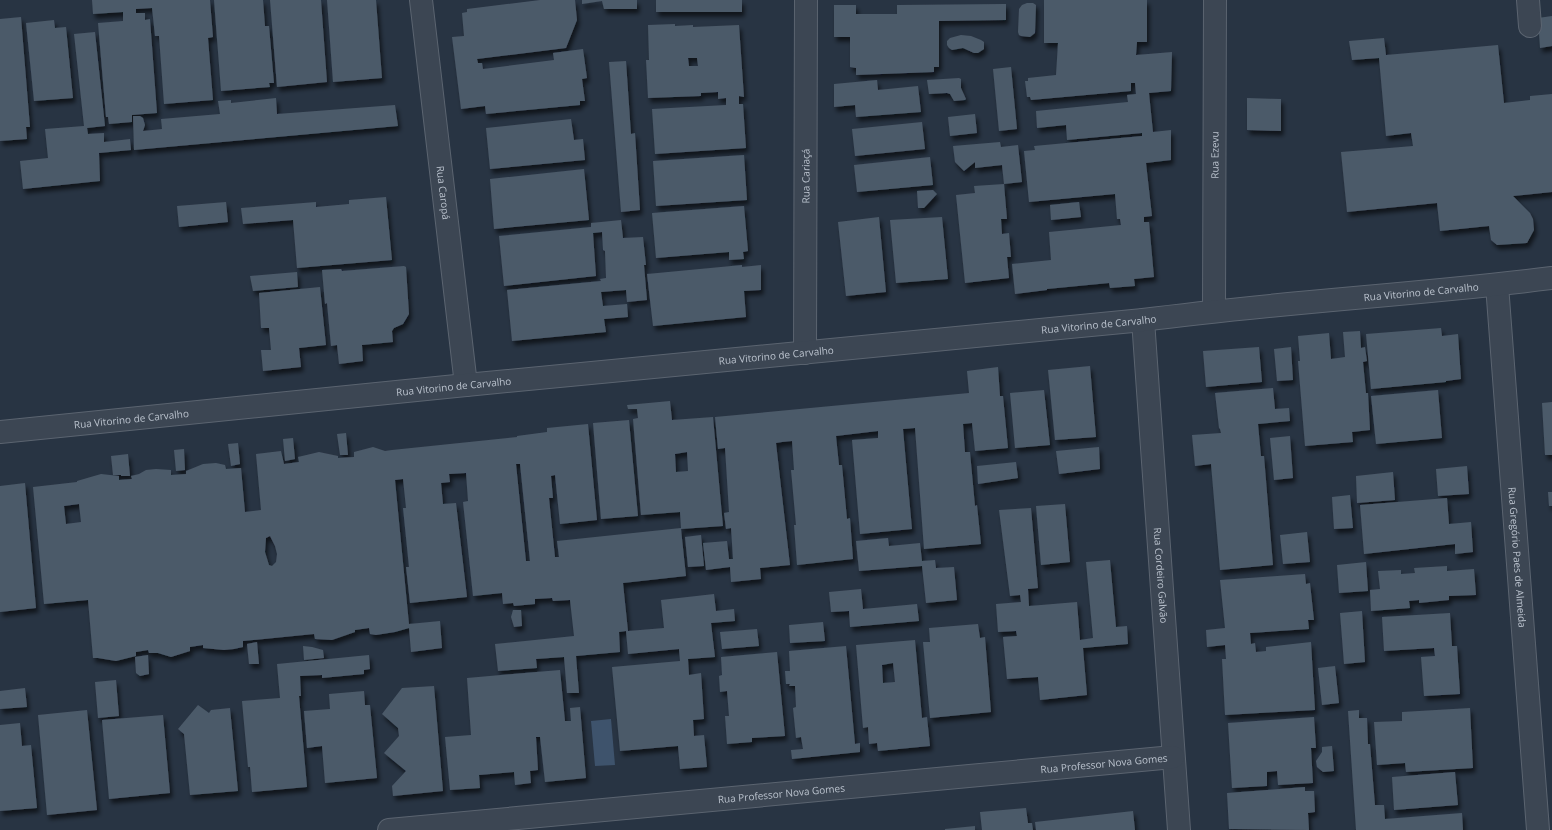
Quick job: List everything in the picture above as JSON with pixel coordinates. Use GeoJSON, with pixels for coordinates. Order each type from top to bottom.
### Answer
{"type":"FeatureCollection","features":[{"type":"Feature","properties":{"kind":"street","name":"Rua Caropá"},"geometry":{"type":"LineString","coordinates":[[420,0],[466,385]]}},
{"type":"Feature","properties":{"kind":"street","name":"Rua Cariaçá"},"geometry":{"type":"LineString","coordinates":[[805,353],[806,0]]}},
{"type":"Feature","properties":{"kind":"street","name":"Rua Ezevu"},"geometry":{"type":"LineString","coordinates":[[1214,311],[1215,0]]}},
{"type":"Feature","properties":{"kind":"street"},"geometry":{"type":"LineString","coordinates":[[1528,0],[1530,26]]}},
{"type":"Feature","properties":{"kind":"street","name":"Rua Vitorino de Carvalho"},"geometry":{"type":"LineString","coordinates":[[0,432],[466,385],[1143,320],[1214,311],[1497,285],[1552,278]]}},
{"type":"Feature","properties":{"kind":"street","name":"Rua Gregório Paes de Almeida"},"geometry":{"type":"LineString","coordinates":[[1497,285],[1538,830]]}},
{"type":"Feature","properties":{"kind":"street","name":"Rua Cordeiro Galvão"},"geometry":{"type":"LineString","coordinates":[[1143,320],[1179,830]]}},
{"type":"Feature","properties":{"kind":"street","name":"Rua Professor Nova Gomes"},"geometry":{"type":"LineString","coordinates":[[388,830],[1173,757]]}},
{"type":"Feature","properties":{"kind":"water"},"geometry":{"type":"Polygon","coordinates":[[[611,719],[615,765],[595,766],[591,721],[611,719]]]}},
{"type":"Feature","properties":{"kind":"building"},"geometry":{"type":"Polygon","coordinates":[[[92,0],[210,0],[213,37],[208,38],[213,100],[164,104],[159,36],[155,36],[152,8],[136,9],[136,13],[145,13],[145,20],[150,19],[157,113],[132,115],[132,122],[109,124],[108,117],[106,117],[98,23],[123,21],[123,12],[93,14],[92,0]]]}},
{"type":"Feature","properties":{"kind":"building"},"geometry":{"type":"Polygon","coordinates":[[[214,0],[263,0],[265,26],[269,26],[274,83],[269,83],[270,87],[221,91],[214,0]]]}},
{"type":"Feature","properties":{"kind":"building"},"geometry":{"type":"Polygon","coordinates":[[[270,0],[321,0],[327,82],[277,87],[270,0]]]}},
{"type":"Feature","properties":{"kind":"building"},"geometry":{"type":"Polygon","coordinates":[[[327,0],[376,0],[382,78],[333,82],[327,0]]]}},
{"type":"Feature","properties":{"kind":"building"},"geometry":{"type":"Polygon","coordinates":[[[540,0],[575,0],[577,20],[566,48],[477,59],[478,63],[482,63],[483,69],[554,60],[553,53],[583,49],[587,78],[582,79],[585,101],[580,101],[580,105],[486,114],[485,106],[461,109],[452,37],[464,36],[462,13],[467,12],[467,9],[540,0]]]}},
{"type":"Feature","properties":{"kind":"building"},"geometry":{"type":"Polygon","coordinates":[[[582,0],[637,0],[637,9],[604,9],[602,1],[582,4],[582,0]]]}},
{"type":"Feature","properties":{"kind":"building"},"geometry":{"type":"Polygon","coordinates":[[[656,0],[742,0],[742,12],[656,12],[656,0]]]}},
{"type":"Feature","properties":{"kind":"building"},"geometry":{"type":"Polygon","coordinates":[[[1044,0],[1147,0],[1147,42],[1137,42],[1136,55],[1172,52],[1171,91],[1149,93],[1153,132],[1171,130],[1171,160],[1146,163],[1152,216],[1144,217],[1144,222],[1149,222],[1154,277],[1134,279],[1135,286],[1110,288],[1109,283],[1047,289],[1015,294],[1012,264],[1051,260],[1049,232],[1121,225],[1120,219],[1117,219],[1115,194],[1029,202],[1024,151],[1035,150],[1034,146],[1142,136],[1142,133],[1067,140],[1066,125],[1037,128],[1036,111],[1128,102],[1127,95],[1136,94],[1135,83],[1131,83],[1131,91],[1031,100],[1030,97],[1027,97],[1025,81],[1028,81],[1028,78],[1056,75],[1058,43],[1044,43],[1044,0]]]}},
{"type":"Feature","properties":{"kind":"building"},"geometry":{"type":"Polygon","coordinates":[[[1033,3],[1036,5],[1035,33],[1030,37],[1021,36],[1018,32],[1019,9],[1022,5],[1033,3]]]}},
{"type":"Feature","properties":{"kind":"building"},"geometry":{"type":"Polygon","coordinates":[[[1006,4],[1006,20],[939,21],[939,67],[934,67],[934,72],[856,75],[856,68],[850,67],[850,37],[834,37],[834,5],[856,5],[856,14],[897,14],[897,5],[1006,4]]]}},
{"type":"Feature","properties":{"kind":"building"},"geometry":{"type":"Polygon","coordinates":[[[1552,16],[1552,46],[1540,48],[1538,18],[1552,16]]]}},
{"type":"Feature","properties":{"kind":"building"},"geometry":{"type":"Polygon","coordinates":[[[21,17],[30,127],[26,127],[27,139],[0,141],[0,19],[21,17]]]}},
{"type":"Feature","properties":{"kind":"building"},"geometry":{"type":"Polygon","coordinates":[[[54,20],[55,28],[66,27],[73,98],[34,101],[26,23],[54,20]]]}},
{"type":"Feature","properties":{"kind":"building"},"geometry":{"type":"Polygon","coordinates":[[[675,24],[675,26],[693,25],[693,27],[739,25],[744,97],[739,96],[739,104],[743,104],[746,148],[655,154],[652,109],[726,105],[726,98],[718,99],[718,92],[701,93],[701,96],[648,98],[646,60],[649,60],[648,25],[675,24]],[[688,58],[689,66],[698,66],[697,58],[688,58]]]}},
{"type":"Feature","properties":{"kind":"building"},"geometry":{"type":"Polygon","coordinates":[[[95,32],[105,126],[87,128],[88,134],[104,133],[104,142],[130,139],[131,150],[99,153],[100,181],[23,189],[20,161],[48,158],[45,129],[84,126],[74,34],[95,32]]]}},
{"type":"Feature","properties":{"kind":"building"},"geometry":{"type":"Polygon","coordinates":[[[961,35],[971,36],[981,40],[984,42],[984,49],[978,53],[974,53],[963,48],[952,50],[949,48],[947,41],[950,38],[961,35]]]}},
{"type":"Feature","properties":{"kind":"building"},"geometry":{"type":"Polygon","coordinates":[[[1384,38],[1386,55],[1498,45],[1504,103],[1530,100],[1530,96],[1552,94],[1552,192],[1513,196],[1530,213],[1533,219],[1534,230],[1527,243],[1497,245],[1491,240],[1489,226],[1440,231],[1437,203],[1347,212],[1341,152],[1413,146],[1411,133],[1386,136],[1379,58],[1352,60],[1349,41],[1384,38]]]}},
{"type":"Feature","properties":{"kind":"building"},"geometry":{"type":"Polygon","coordinates":[[[626,61],[631,134],[635,133],[640,210],[621,212],[609,62],[626,61]]]}},
{"type":"Feature","properties":{"kind":"building"},"geometry":{"type":"Polygon","coordinates":[[[1011,67],[1017,129],[999,131],[993,69],[1011,67]]]}},
{"type":"Feature","properties":{"kind":"building"},"geometry":{"type":"Polygon","coordinates":[[[961,79],[961,88],[966,99],[965,100],[954,101],[950,94],[947,93],[929,94],[927,80],[961,79]]]}},
{"type":"Feature","properties":{"kind":"building"},"geometry":{"type":"Polygon","coordinates":[[[877,80],[878,90],[918,86],[921,112],[856,117],[855,105],[834,107],[834,84],[877,80]]]}},
{"type":"Feature","properties":{"kind":"building"},"geometry":{"type":"Polygon","coordinates":[[[276,98],[277,114],[395,105],[398,126],[134,150],[133,116],[140,116],[143,118],[145,125],[143,131],[162,129],[161,119],[220,114],[218,101],[231,100],[231,103],[276,98]]]}},
{"type":"Feature","properties":{"kind":"building"},"geometry":{"type":"Polygon","coordinates":[[[1247,98],[1281,99],[1281,131],[1247,130],[1247,98]]]}},
{"type":"Feature","properties":{"kind":"building"},"geometry":{"type":"Polygon","coordinates":[[[975,114],[977,133],[950,136],[948,117],[975,114]]]}},
{"type":"Feature","properties":{"kind":"building"},"geometry":{"type":"Polygon","coordinates":[[[571,119],[574,140],[583,139],[585,160],[490,169],[486,128],[571,119]]]}},
{"type":"Feature","properties":{"kind":"building"},"geometry":{"type":"Polygon","coordinates":[[[922,122],[925,149],[855,156],[852,129],[922,122]]]}},
{"type":"Feature","properties":{"kind":"building"},"geometry":{"type":"Polygon","coordinates":[[[1000,142],[1001,147],[1018,145],[1022,182],[1004,184],[1002,165],[975,168],[975,162],[964,171],[955,162],[953,146],[1000,142]]]}},
{"type":"Feature","properties":{"kind":"building"},"geometry":{"type":"Polygon","coordinates":[[[744,155],[747,200],[656,206],[653,161],[744,155]]]}},
{"type":"Feature","properties":{"kind":"building"},"geometry":{"type":"Polygon","coordinates":[[[930,157],[933,185],[857,192],[854,165],[930,157]]]}},
{"type":"Feature","properties":{"kind":"building"},"geometry":{"type":"Polygon","coordinates":[[[584,169],[589,220],[494,229],[490,179],[584,169]]]}},
{"type":"Feature","properties":{"kind":"building"},"geometry":{"type":"Polygon","coordinates":[[[1004,184],[1007,219],[1001,219],[1002,234],[1009,233],[1011,257],[1007,257],[1009,278],[965,283],[956,195],[975,193],[974,186],[1004,184]]]}},
{"type":"Feature","properties":{"kind":"building"},"geometry":{"type":"Polygon","coordinates":[[[933,190],[937,194],[924,208],[918,208],[917,191],[933,190]]]}},
{"type":"Feature","properties":{"kind":"building"},"geometry":{"type":"Polygon","coordinates":[[[386,197],[392,260],[297,268],[293,220],[243,224],[241,208],[316,202],[316,207],[349,204],[349,200],[386,197]]]}},
{"type":"Feature","properties":{"kind":"building"},"geometry":{"type":"Polygon","coordinates":[[[226,202],[228,222],[179,227],[177,206],[226,202]]]}},
{"type":"Feature","properties":{"kind":"building"},"geometry":{"type":"Polygon","coordinates":[[[1079,202],[1081,217],[1051,220],[1050,205],[1079,202]]]}},
{"type":"Feature","properties":{"kind":"building"},"geometry":{"type":"Polygon","coordinates":[[[744,206],[748,251],[743,252],[744,259],[729,260],[729,252],[656,258],[652,213],[744,206]]]}},
{"type":"Feature","properties":{"kind":"building"},"geometry":{"type":"Polygon","coordinates":[[[879,217],[886,292],[846,296],[838,222],[879,217]]]}},
{"type":"Feature","properties":{"kind":"building"},"geometry":{"type":"Polygon","coordinates":[[[942,217],[948,279],[896,283],[890,220],[942,217]]]}},
{"type":"Feature","properties":{"kind":"building"},"geometry":{"type":"Polygon","coordinates":[[[621,220],[623,238],[643,237],[646,265],[644,265],[647,300],[627,302],[626,290],[601,292],[603,306],[627,304],[628,317],[604,319],[606,332],[512,341],[507,290],[601,281],[600,279],[606,278],[605,251],[603,250],[602,232],[593,233],[596,276],[504,286],[499,236],[591,227],[591,223],[621,220]]]}},
{"type":"Feature","properties":{"kind":"building"},"geometry":{"type":"Polygon","coordinates":[[[742,265],[742,267],[761,265],[761,290],[744,291],[746,317],[653,326],[647,274],[742,265]]]}},
{"type":"Feature","properties":{"kind":"building"},"geometry":{"type":"Polygon","coordinates":[[[406,267],[409,314],[403,324],[394,328],[392,331],[393,342],[362,345],[363,361],[339,364],[337,345],[331,346],[322,270],[341,269],[342,271],[406,267]]]}},
{"type":"Feature","properties":{"kind":"building"},"geometry":{"type":"Polygon","coordinates":[[[297,272],[298,287],[253,291],[250,276],[297,272]]]}},
{"type":"Feature","properties":{"kind":"building"},"geometry":{"type":"Polygon","coordinates":[[[320,287],[326,345],[299,348],[301,367],[263,371],[261,350],[271,350],[269,328],[261,328],[259,293],[320,287]]]}},
{"type":"Feature","properties":{"kind":"building"},"geometry":{"type":"Polygon","coordinates":[[[1441,328],[1442,336],[1458,334],[1461,379],[1446,382],[1371,389],[1366,334],[1441,328]]]}},
{"type":"Feature","properties":{"kind":"building"},"geometry":{"type":"Polygon","coordinates":[[[1360,331],[1361,348],[1365,347],[1367,361],[1363,362],[1366,393],[1368,393],[1370,430],[1352,432],[1353,442],[1305,446],[1298,361],[1300,361],[1298,336],[1329,333],[1331,359],[1345,357],[1343,332],[1360,331]]]}},
{"type":"Feature","properties":{"kind":"building"},"geometry":{"type":"Polygon","coordinates":[[[1259,347],[1262,382],[1206,387],[1203,351],[1259,347]]]}},
{"type":"Feature","properties":{"kind":"building"},"geometry":{"type":"Polygon","coordinates":[[[1291,347],[1293,380],[1277,381],[1274,349],[1291,347]]]}},
{"type":"Feature","properties":{"kind":"building"},"geometry":{"type":"Polygon","coordinates":[[[1090,366],[1096,437],[1055,440],[1048,370],[1090,366]]]}},
{"type":"Feature","properties":{"kind":"building"},"geometry":{"type":"Polygon","coordinates":[[[998,367],[1000,396],[1003,396],[1008,448],[975,451],[972,423],[963,424],[965,452],[970,452],[975,506],[977,505],[981,544],[924,549],[915,428],[903,429],[912,529],[860,534],[852,440],[878,438],[878,431],[836,436],[839,465],[842,465],[847,519],[850,518],[853,559],[797,565],[794,525],[796,525],[791,470],[794,470],[792,441],[776,443],[790,565],[760,568],[761,579],[731,582],[730,567],[706,570],[703,543],[727,541],[729,559],[733,559],[731,528],[726,529],[724,513],[729,512],[725,448],[718,449],[715,417],[969,393],[967,371],[998,367]]]}},
{"type":"Feature","properties":{"kind":"building"},"geometry":{"type":"Polygon","coordinates":[[[1273,388],[1275,409],[1289,408],[1290,421],[1258,424],[1261,456],[1264,456],[1273,565],[1220,570],[1211,464],[1195,466],[1192,435],[1221,433],[1219,428],[1215,393],[1273,388]]]}},
{"type":"Feature","properties":{"kind":"building"},"geometry":{"type":"Polygon","coordinates":[[[1044,390],[1050,445],[1015,448],[1010,393],[1044,390]]]}},
{"type":"Feature","properties":{"kind":"building"},"geometry":{"type":"Polygon","coordinates":[[[1438,390],[1442,438],[1376,444],[1371,396],[1438,390]]]}},
{"type":"Feature","properties":{"kind":"building"},"geometry":{"type":"Polygon","coordinates":[[[670,401],[672,420],[713,417],[723,526],[681,529],[686,576],[623,583],[628,631],[664,628],[661,600],[714,594],[716,611],[734,609],[735,621],[711,623],[715,657],[688,659],[689,675],[701,673],[704,719],[693,720],[694,736],[704,735],[707,767],[680,769],[678,746],[620,751],[612,667],[680,661],[679,649],[628,654],[626,631],[619,632],[620,652],[576,656],[579,693],[567,693],[564,657],[536,659],[537,668],[498,671],[495,644],[574,636],[570,600],[553,601],[552,598],[535,599],[535,604],[514,606],[513,603],[503,604],[502,593],[473,596],[463,502],[468,501],[466,473],[449,474],[450,482],[441,483],[443,504],[456,503],[467,597],[410,603],[406,567],[409,567],[403,508],[406,508],[403,479],[395,480],[409,624],[440,621],[442,648],[411,652],[409,628],[376,635],[370,634],[369,628],[355,630],[355,632],[332,640],[315,639],[314,634],[243,641],[243,647],[224,650],[203,648],[203,645],[190,647],[190,651],[171,657],[158,653],[149,653],[148,650],[136,652],[136,656],[116,661],[93,658],[88,600],[44,604],[33,487],[77,482],[101,474],[119,476],[119,480],[132,479],[131,476],[146,470],[156,469],[171,470],[171,475],[186,474],[186,471],[203,464],[216,463],[225,465],[226,469],[241,468],[245,512],[261,510],[256,454],[281,451],[284,464],[299,462],[298,457],[319,452],[338,456],[338,458],[354,457],[354,452],[373,447],[385,451],[517,437],[547,432],[547,428],[588,424],[597,520],[560,524],[555,475],[551,476],[553,498],[549,498],[555,557],[559,557],[557,541],[681,528],[680,512],[641,515],[633,419],[638,418],[637,409],[628,409],[627,405],[670,401]],[[687,452],[675,454],[676,472],[688,471],[687,452]],[[516,464],[526,561],[530,561],[520,464],[516,464]],[[79,504],[64,506],[66,524],[81,522],[79,504]],[[270,536],[266,538],[265,552],[269,565],[272,566],[276,562],[277,554],[270,536]]]}},
{"type":"Feature","properties":{"kind":"building"},"geometry":{"type":"Polygon","coordinates":[[[1552,402],[1552,455],[1545,455],[1542,403],[1552,402]]]}},
{"type":"Feature","properties":{"kind":"building"},"geometry":{"type":"Polygon","coordinates":[[[629,420],[638,516],[601,519],[593,423],[629,420]]]}},
{"type":"Feature","properties":{"kind":"building"},"geometry":{"type":"Polygon","coordinates":[[[346,433],[348,455],[340,455],[337,434],[346,433]]]}},
{"type":"Feature","properties":{"kind":"building"},"geometry":{"type":"Polygon","coordinates":[[[1290,436],[1293,478],[1274,480],[1270,438],[1290,436]]]}},
{"type":"Feature","properties":{"kind":"building"},"geometry":{"type":"Polygon","coordinates":[[[293,438],[295,459],[285,461],[283,439],[293,438]]]}},
{"type":"Feature","properties":{"kind":"building"},"geometry":{"type":"Polygon","coordinates":[[[238,443],[240,464],[231,466],[228,444],[238,443]]]}},
{"type":"Feature","properties":{"kind":"building"},"geometry":{"type":"Polygon","coordinates":[[[1099,447],[1100,469],[1059,474],[1056,451],[1099,447]]]}},
{"type":"Feature","properties":{"kind":"building"},"geometry":{"type":"Polygon","coordinates":[[[184,449],[185,470],[176,471],[174,450],[184,449]]]}},
{"type":"Feature","properties":{"kind":"building"},"geometry":{"type":"Polygon","coordinates":[[[128,454],[130,476],[113,475],[111,456],[128,454]]]}},
{"type":"Feature","properties":{"kind":"building"},"geometry":{"type":"Polygon","coordinates":[[[1016,462],[1018,478],[978,484],[977,466],[1016,462]]]}},
{"type":"Feature","properties":{"kind":"building"},"geometry":{"type":"Polygon","coordinates":[[[1467,466],[1469,494],[1438,496],[1436,469],[1467,466]]]}},
{"type":"Feature","properties":{"kind":"building"},"geometry":{"type":"Polygon","coordinates":[[[1393,472],[1395,500],[1357,503],[1356,476],[1393,472]]]}},
{"type":"Feature","properties":{"kind":"building"},"geometry":{"type":"Polygon","coordinates":[[[25,483],[36,608],[0,612],[0,486],[25,483]]]}},
{"type":"Feature","properties":{"kind":"building"},"geometry":{"type":"Polygon","coordinates":[[[1548,492],[1552,492],[1552,506],[1549,506],[1548,492]]]}},
{"type":"Feature","properties":{"kind":"building"},"geometry":{"type":"Polygon","coordinates":[[[1350,495],[1353,528],[1334,529],[1332,497],[1350,495]]]}},
{"type":"Feature","properties":{"kind":"building"},"geometry":{"type":"Polygon","coordinates":[[[1447,498],[1449,524],[1471,522],[1473,552],[1455,554],[1455,544],[1364,554],[1360,505],[1447,498]]]}},
{"type":"Feature","properties":{"kind":"building"},"geometry":{"type":"Polygon","coordinates":[[[1065,504],[1070,562],[1041,565],[1036,506],[1065,504]]]}},
{"type":"Feature","properties":{"kind":"building"},"geometry":{"type":"Polygon","coordinates":[[[1031,508],[1038,588],[1028,589],[1029,606],[1077,602],[1080,640],[1093,638],[1086,562],[1110,560],[1116,627],[1127,626],[1128,644],[1083,648],[1087,695],[1040,700],[1038,677],[1007,679],[1003,637],[1017,636],[1016,631],[998,632],[996,604],[1021,602],[1020,595],[1010,596],[999,510],[1031,508]]]}},
{"type":"Feature","properties":{"kind":"building"},"geometry":{"type":"Polygon","coordinates":[[[1307,532],[1310,562],[1283,564],[1280,535],[1307,532]]]}},
{"type":"Feature","properties":{"kind":"building"},"geometry":{"type":"Polygon","coordinates":[[[701,535],[704,566],[688,567],[685,537],[701,535]]]}},
{"type":"Feature","properties":{"kind":"building"},"geometry":{"type":"Polygon","coordinates":[[[888,538],[889,546],[920,543],[922,561],[935,560],[936,568],[954,567],[957,600],[926,603],[922,566],[859,571],[856,541],[888,538]]]}},
{"type":"Feature","properties":{"kind":"building"},"geometry":{"type":"Polygon","coordinates":[[[1366,562],[1368,591],[1339,593],[1337,565],[1366,562]]]}},
{"type":"Feature","properties":{"kind":"building"},"geometry":{"type":"Polygon","coordinates":[[[1447,566],[1447,571],[1474,569],[1476,595],[1449,596],[1449,600],[1419,603],[1419,600],[1409,601],[1410,608],[1371,611],[1370,590],[1380,589],[1378,571],[1401,570],[1401,574],[1415,573],[1414,568],[1447,566]]]}},
{"type":"Feature","properties":{"kind":"building"},"geometry":{"type":"Polygon","coordinates":[[[1305,574],[1306,584],[1310,583],[1314,620],[1308,620],[1309,629],[1250,633],[1251,644],[1255,643],[1256,652],[1266,651],[1266,647],[1311,642],[1315,710],[1225,715],[1222,659],[1226,659],[1225,645],[1207,647],[1206,630],[1225,628],[1220,580],[1305,574]]]}},
{"type":"Feature","properties":{"kind":"building"},"geometry":{"type":"Polygon","coordinates":[[[861,589],[863,609],[917,604],[919,621],[850,627],[849,611],[831,612],[829,592],[861,589]]]}},
{"type":"Feature","properties":{"kind":"building"},"geometry":{"type":"Polygon","coordinates":[[[513,610],[521,610],[522,626],[514,627],[511,617],[513,610]]]}},
{"type":"Feature","properties":{"kind":"building"},"geometry":{"type":"Polygon","coordinates":[[[1362,611],[1365,662],[1344,664],[1340,613],[1362,611]]]}},
{"type":"Feature","properties":{"kind":"building"},"geometry":{"type":"Polygon","coordinates":[[[1450,613],[1452,646],[1457,646],[1460,694],[1424,696],[1421,657],[1435,656],[1434,648],[1384,651],[1382,617],[1450,613]]]}},
{"type":"Feature","properties":{"kind":"building"},"geometry":{"type":"Polygon","coordinates":[[[823,622],[825,641],[790,643],[789,625],[823,622]]]}},
{"type":"Feature","properties":{"kind":"building"},"geometry":{"type":"Polygon","coordinates":[[[978,624],[980,638],[985,637],[991,712],[930,718],[923,642],[930,642],[929,628],[978,624]]]}},
{"type":"Feature","properties":{"kind":"building"},"geometry":{"type":"Polygon","coordinates":[[[757,629],[759,646],[722,649],[720,632],[757,629]]]}},
{"type":"Feature","properties":{"kind":"building"},"geometry":{"type":"Polygon","coordinates":[[[915,640],[922,718],[927,717],[930,746],[878,751],[877,743],[869,744],[868,727],[863,728],[856,645],[915,640]],[[893,663],[882,665],[883,683],[895,682],[893,663]]]}},
{"type":"Feature","properties":{"kind":"building"},"geometry":{"type":"Polygon","coordinates":[[[257,642],[259,664],[249,664],[247,644],[257,642]]]}},
{"type":"Feature","properties":{"kind":"building"},"geometry":{"type":"Polygon","coordinates":[[[303,646],[323,650],[324,658],[304,660],[303,646]]]}},
{"type":"Feature","properties":{"kind":"building"},"geometry":{"type":"Polygon","coordinates":[[[846,646],[855,744],[860,743],[860,752],[792,759],[791,750],[803,749],[801,737],[796,738],[793,708],[796,707],[795,686],[789,686],[790,684],[786,684],[785,671],[790,671],[789,651],[846,646]]]}},
{"type":"Feature","properties":{"kind":"building"},"geometry":{"type":"Polygon","coordinates":[[[777,652],[785,736],[752,738],[752,742],[727,744],[725,716],[729,716],[727,691],[720,692],[719,676],[722,675],[721,657],[777,652]]]}},
{"type":"Feature","properties":{"kind":"building"},"geometry":{"type":"Polygon","coordinates":[[[148,655],[149,674],[140,676],[136,673],[135,657],[148,655]]]}},
{"type":"Feature","properties":{"kind":"building"},"geometry":{"type":"Polygon","coordinates":[[[369,655],[370,669],[364,670],[364,674],[322,678],[322,675],[300,676],[301,696],[299,696],[307,787],[252,792],[250,767],[248,767],[242,701],[280,698],[277,664],[369,655]]]}},
{"type":"Feature","properties":{"kind":"building"},"geometry":{"type":"Polygon","coordinates":[[[1335,666],[1339,703],[1322,705],[1318,668],[1335,666]]]}},
{"type":"Feature","properties":{"kind":"building"},"geometry":{"type":"Polygon","coordinates":[[[560,670],[565,721],[571,721],[570,708],[580,707],[586,778],[545,782],[540,737],[536,737],[538,770],[530,771],[531,783],[515,785],[514,772],[479,775],[480,788],[450,790],[445,737],[471,735],[467,678],[560,670]]]}},
{"type":"Feature","properties":{"kind":"building"},"geometry":{"type":"Polygon","coordinates":[[[116,680],[119,716],[98,718],[95,682],[116,680]]]}},
{"type":"Feature","properties":{"kind":"building"},"geometry":{"type":"Polygon","coordinates":[[[434,686],[443,791],[393,796],[392,786],[406,771],[384,753],[399,736],[398,728],[382,714],[402,688],[434,686]]]}},
{"type":"Feature","properties":{"kind":"building"},"geometry":{"type":"Polygon","coordinates":[[[25,688],[27,707],[0,709],[0,691],[25,688]]]}},
{"type":"Feature","properties":{"kind":"building"},"geometry":{"type":"Polygon","coordinates":[[[364,691],[365,705],[370,705],[377,778],[325,783],[322,746],[307,748],[304,711],[330,709],[329,694],[364,691]]]}},
{"type":"Feature","properties":{"kind":"building"},"geometry":{"type":"Polygon","coordinates":[[[198,705],[209,713],[211,710],[230,708],[238,791],[190,795],[184,734],[178,729],[198,705]]]}},
{"type":"Feature","properties":{"kind":"building"},"geometry":{"type":"Polygon","coordinates":[[[1470,708],[1473,768],[1406,772],[1405,763],[1377,765],[1374,722],[1402,721],[1402,712],[1470,708]]]}},
{"type":"Feature","properties":{"kind":"building"},"geometry":{"type":"Polygon","coordinates":[[[87,710],[97,810],[47,815],[38,715],[87,710]]]}},
{"type":"Feature","properties":{"kind":"building"},"geometry":{"type":"Polygon","coordinates":[[[1359,710],[1359,718],[1367,718],[1368,744],[1370,744],[1375,805],[1384,805],[1385,819],[1462,813],[1463,830],[1356,830],[1348,711],[1359,710]]]}},
{"type":"Feature","properties":{"kind":"building"},"geometry":{"type":"Polygon","coordinates":[[[163,715],[170,793],[109,799],[102,720],[163,715]]]}},
{"type":"Feature","properties":{"kind":"building"},"geometry":{"type":"Polygon","coordinates":[[[1314,717],[1316,748],[1311,748],[1313,783],[1278,785],[1277,771],[1267,772],[1267,786],[1232,788],[1228,723],[1314,717]]]}},
{"type":"Feature","properties":{"kind":"building"},"geometry":{"type":"Polygon","coordinates":[[[20,723],[22,746],[31,745],[37,808],[0,811],[0,725],[20,723]]]}},
{"type":"Feature","properties":{"kind":"building"},"geometry":{"type":"Polygon","coordinates":[[[1332,746],[1334,771],[1323,772],[1317,767],[1316,761],[1322,752],[1322,747],[1332,746]]]}},
{"type":"Feature","properties":{"kind":"building"},"geometry":{"type":"Polygon","coordinates":[[[1455,772],[1458,805],[1394,810],[1392,777],[1455,772]]]}},
{"type":"Feature","properties":{"kind":"building"},"geometry":{"type":"Polygon","coordinates":[[[1305,787],[1305,791],[1314,791],[1315,812],[1308,813],[1309,830],[1229,829],[1227,793],[1305,787]]]}},
{"type":"Feature","properties":{"kind":"building"},"geometry":{"type":"Polygon","coordinates":[[[1026,808],[1028,823],[1032,823],[1033,830],[982,830],[980,812],[1026,808]]]}},
{"type":"Feature","properties":{"kind":"building"},"geometry":{"type":"Polygon","coordinates":[[[1133,811],[1135,830],[1036,830],[1035,822],[1133,811]]]}},
{"type":"Feature","properties":{"kind":"building"},"geometry":{"type":"Polygon","coordinates":[[[975,826],[975,830],[945,830],[945,829],[975,826]]]}}]}
